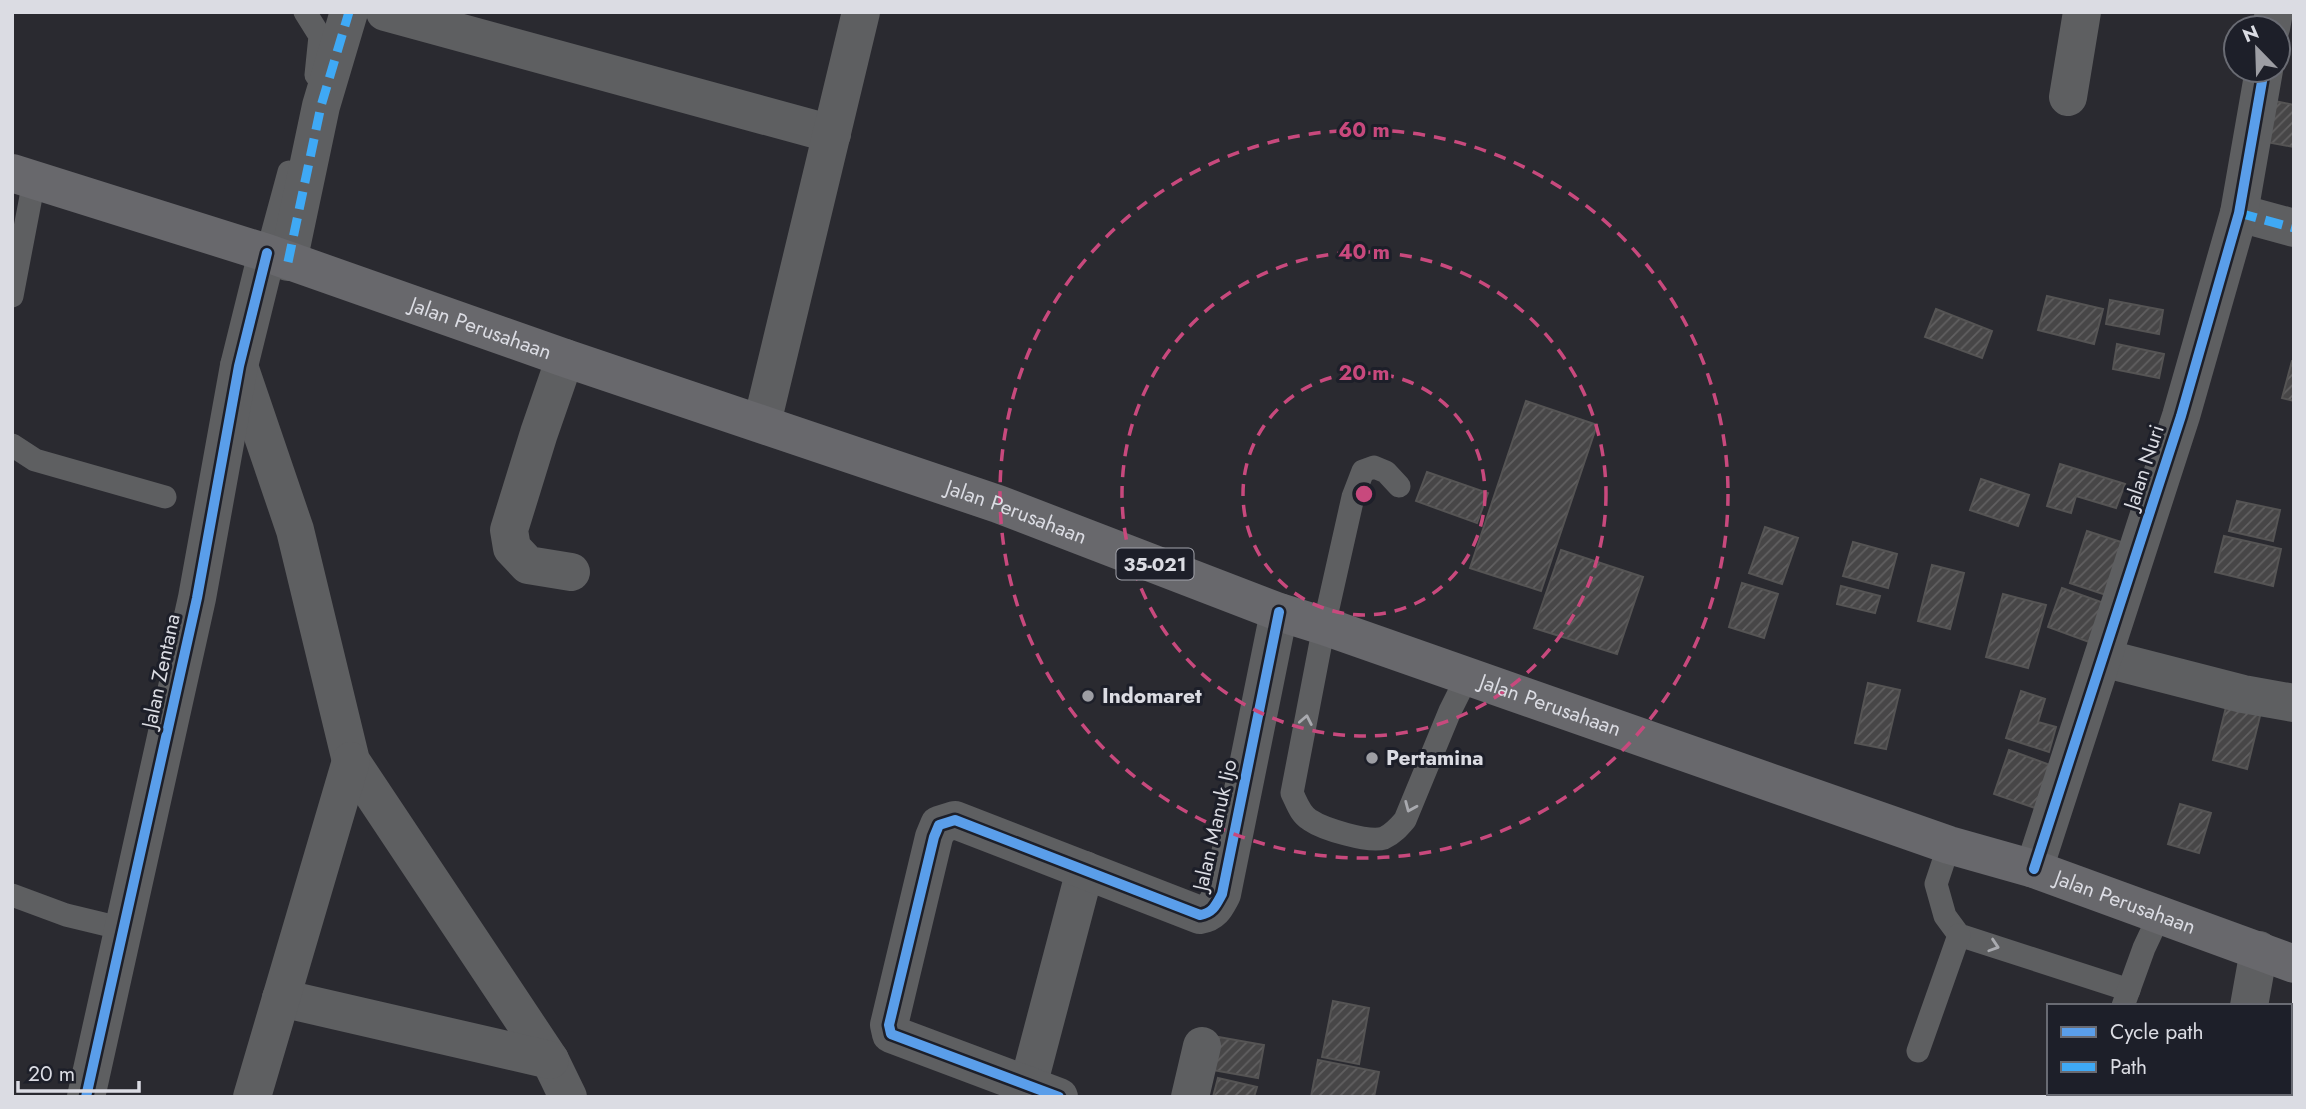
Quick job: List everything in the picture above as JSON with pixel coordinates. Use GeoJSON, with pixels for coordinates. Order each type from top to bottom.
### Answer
{"type":"FeatureCollection","features":[{"type":"Feature","properties":{"kind":"main road","name":"Jalan Perusahaan"},"geometry":{"type":"LineString","coordinates":[[23,177],[277,258],[998,504],[1279,612],[1949,845],[2035,869],[2276,957]]}},
{"type":"Feature","properties":{"kind":"street","name":"Jalan Zentana"},"geometry":{"type":"LineString","coordinates":[[86,1097],[197,598],[239,366],[277,258],[349,12]]}},
{"type":"Feature","properties":{"kind":"street"},"geometry":{"type":"LineString","coordinates":[[385,12],[832,134]]}},
{"type":"Feature","properties":{"kind":"street"},"geometry":{"type":"LineString","coordinates":[[762,423],[861,12]]}},
{"type":"Feature","properties":{"kind":"street"},"geometry":{"type":"LineString","coordinates":[[2068,97],[2082,12]]}},
{"type":"Feature","properties":{"kind":"street","name":"Jalan Nuri"},"geometry":{"type":"LineString","coordinates":[[2035,869],[2180,416],[2239,214],[2262,84]]}},
{"type":"Feature","properties":{"kind":"street"},"geometry":{"type":"LineString","coordinates":[[2239,214],[2294,228]]}},
{"type":"Feature","properties":{"kind":"street"},"geometry":{"type":"LineString","coordinates":[[565,358],[509,530],[512,548],[528,565],[570,572]]}},
{"type":"Feature","properties":{"kind":"street"},"geometry":{"type":"LineString","coordinates":[[239,366],[295,530],[351,761],[550,1060],[568,1097]]}},
{"type":"Feature","properties":{"kind":"street","name":"Jalan Manuk Ijo"},"geometry":{"type":"LineString","coordinates":[[1085,870],[1200,915],[1207,914],[1214,908],[1222,894],[1227,873],[1279,612]]}},
{"type":"Feature","properties":{"kind":"street"},"geometry":{"type":"LineString","coordinates":[[2103,658],[2243,694],[2294,703]]}},
{"type":"Feature","properties":{"kind":"street"},"geometry":{"type":"LineString","coordinates":[[251,1097],[351,761]]}},
{"type":"Feature","properties":{"kind":"street"},"geometry":{"type":"LineString","coordinates":[[955,820],[1085,870],[1043,1091],[891,1034],[889,1025],[934,836],[939,825],[955,820]]}},
{"type":"Feature","properties":{"kind":"street"},"geometry":{"type":"LineString","coordinates":[[2250,1004],[2276,957]]}},
{"type":"Feature","properties":{"kind":"street"},"geometry":{"type":"LineString","coordinates":[[281,998],[550,1060]]}},
{"type":"Feature","properties":{"kind":"street"},"geometry":{"type":"LineString","coordinates":[[1190,1097],[1202,1046]]}},
{"type":"Feature","properties":{"kind":"lane"},"geometry":{"type":"LineString","coordinates":[[277,258],[318,65],[320,36],[305,12]]}},
{"type":"Feature","properties":{"kind":"lane"},"geometry":{"type":"LineString","coordinates":[[12,296],[23,177]]}},
{"type":"Feature","properties":{"kind":"lane"},"geometry":{"type":"LineString","coordinates":[[12,444],[35,460],[165,498]]}},
{"type":"Feature","properties":{"kind":"lane"},"geometry":{"type":"LineString","coordinates":[[1399,486],[1386,472],[1374,467],[1363,471],[1353,497],[1324,626],[1292,793],[1300,811],[1310,820],[1336,831],[1371,840],[1384,838],[1395,831],[1405,820],[1450,710],[1467,677]]}},
{"type":"Feature","properties":{"kind":"lane"},"geometry":{"type":"LineString","coordinates":[[1949,845],[1937,884],[1945,916],[1959,935],[2126,998],[2159,916]]}},
{"type":"Feature","properties":{"kind":"lane"},"geometry":{"type":"LineString","coordinates":[[12,895],[65,915],[124,929]]}},
{"type":"Feature","properties":{"kind":"lane"},"geometry":{"type":"LineString","coordinates":[[1918,1051],[1959,935]]}},
{"type":"Feature","properties":{"kind":"building"},"geometry":{"type":"Polygon","coordinates":[[[2270,100],[2294,105],[2294,147],[2261,141],[2270,100]]]}},
{"type":"Feature","properties":{"kind":"building"},"geometry":{"type":"Polygon","coordinates":[[[2047,296],[2103,309],[2094,344],[2038,330],[2047,296]]]}},
{"type":"Feature","properties":{"kind":"building"},"geometry":{"type":"Polygon","coordinates":[[[2110,300],[2163,310],[2159,334],[2106,324],[2110,300]]]}},
{"type":"Feature","properties":{"kind":"building"},"geometry":{"type":"Polygon","coordinates":[[[1936,309],[1992,331],[1982,358],[1925,337],[1936,309]]]}},
{"type":"Feature","properties":{"kind":"building"},"geometry":{"type":"Polygon","coordinates":[[[2117,344],[2164,354],[2159,378],[2113,369],[2117,344]]]}},
{"type":"Feature","properties":{"kind":"building"},"geometry":{"type":"Polygon","coordinates":[[[2294,361],[2294,401],[2282,398],[2294,361]]]}},
{"type":"Feature","properties":{"kind":"building"},"geometry":{"type":"Polygon","coordinates":[[[1526,401],[1597,425],[1541,591],[1470,568],[1526,401]]]}},
{"type":"Feature","properties":{"kind":"building"},"geometry":{"type":"Polygon","coordinates":[[[2060,464],[2125,484],[2116,508],[2076,496],[2071,513],[2047,506],[2060,464]]]}},
{"type":"Feature","properties":{"kind":"building"},"geometry":{"type":"Polygon","coordinates":[[[1427,472],[1488,493],[1477,523],[1416,501],[1427,472]]]}},
{"type":"Feature","properties":{"kind":"building"},"geometry":{"type":"Polygon","coordinates":[[[1981,479],[2029,495],[2018,526],[1970,510],[1981,479]]]}},
{"type":"Feature","properties":{"kind":"building"},"geometry":{"type":"Polygon","coordinates":[[[2237,501],[2280,510],[2273,541],[2229,531],[2237,501]]]}},
{"type":"Feature","properties":{"kind":"building"},"geometry":{"type":"Polygon","coordinates":[[[1765,527],[1798,538],[1782,584],[1749,573],[1765,527]]]}},
{"type":"Feature","properties":{"kind":"building"},"geometry":{"type":"Polygon","coordinates":[[[2087,531],[2127,544],[2109,596],[2070,583],[2087,531]]]}},
{"type":"Feature","properties":{"kind":"building"},"geometry":{"type":"Polygon","coordinates":[[[2224,536],[2281,549],[2273,586],[2215,572],[2224,536]]]}},
{"type":"Feature","properties":{"kind":"building"},"geometry":{"type":"Polygon","coordinates":[[[1853,542],[1897,554],[1888,588],[1843,576],[1853,542]]]}},
{"type":"Feature","properties":{"kind":"building"},"geometry":{"type":"Polygon","coordinates":[[[1561,550],[1643,577],[1617,654],[1534,628],[1561,550]]]}},
{"type":"Feature","properties":{"kind":"building"},"geometry":{"type":"Polygon","coordinates":[[[1932,565],[1964,573],[1950,629],[1918,621],[1932,565]]]}},
{"type":"Feature","properties":{"kind":"building"},"geometry":{"type":"Polygon","coordinates":[[[1742,583],[1778,594],[1764,638],[1729,627],[1742,583]]]}},
{"type":"Feature","properties":{"kind":"building"},"geometry":{"type":"Polygon","coordinates":[[[1841,586],[1880,596],[1875,613],[1837,604],[1841,586]]]}},
{"type":"Feature","properties":{"kind":"building"},"geometry":{"type":"Polygon","coordinates":[[[2062,588],[2104,603],[2089,642],[2048,627],[2062,588]]]}},
{"type":"Feature","properties":{"kind":"building"},"geometry":{"type":"Polygon","coordinates":[[[2003,594],[2046,605],[2028,668],[1986,657],[2003,594]]]}},
{"type":"Feature","properties":{"kind":"building"},"geometry":{"type":"Polygon","coordinates":[[[1868,683],[1900,690],[1886,749],[1855,743],[1868,683]]]}},
{"type":"Feature","properties":{"kind":"building"},"geometry":{"type":"Polygon","coordinates":[[[2021,691],[2045,699],[2038,722],[2056,727],[2049,752],[2006,738],[2021,691]]]}},
{"type":"Feature","properties":{"kind":"building"},"geometry":{"type":"Polygon","coordinates":[[[2227,703],[2261,712],[2247,769],[2213,760],[2227,703]]]}},
{"type":"Feature","properties":{"kind":"building"},"geometry":{"type":"Polygon","coordinates":[[[2009,750],[2050,765],[2035,808],[1994,794],[2009,750]]]}},
{"type":"Feature","properties":{"kind":"building"},"geometry":{"type":"Polygon","coordinates":[[[2180,804],[2211,813],[2199,853],[2168,844],[2180,804]]]}},
{"type":"Feature","properties":{"kind":"building"},"geometry":{"type":"Polygon","coordinates":[[[1333,1001],[1369,1008],[1359,1064],[1322,1057],[1333,1001]]]}},
{"type":"Feature","properties":{"kind":"building"},"geometry":{"type":"Polygon","coordinates":[[[1213,1036],[1264,1045],[1258,1078],[1207,1069],[1213,1036]]]}},
{"type":"Feature","properties":{"kind":"building"},"geometry":{"type":"Polygon","coordinates":[[[1318,1060],[1379,1072],[1374,1097],[1311,1097],[1318,1060]]]}},
{"type":"Feature","properties":{"kind":"building"},"geometry":{"type":"Polygon","coordinates":[[[1218,1078],[1257,1087],[1254,1097],[1213,1097],[1218,1078]]]}},
{"type":"Feature","properties":{"kind":"marked path"},"geometry":{"type":"LineString","coordinates":[[288,262],[321,106],[349,12]]}},
{"type":"Feature","properties":{"kind":"marked path"},"geometry":{"type":"LineString","coordinates":[[2239,213],[2294,228]]}},
{"type":"Feature","properties":{"kind":"cycle path"},"geometry":{"type":"LineString","coordinates":[[2034,869],[2181,416],[2239,213],[2262,84]]}},
{"type":"Feature","properties":{"kind":"cycle path"},"geometry":{"type":"LineString","coordinates":[[86,1097],[197,598],[239,366],[267,253]]}},
{"type":"Feature","properties":{"kind":"cycle path"},"geometry":{"type":"LineString","coordinates":[[1059,1097],[891,1034],[889,1025],[939,825],[955,820],[1200,915],[1208,912],[1214,908],[1222,894],[1279,612]]}},
{"type":"Feature","properties":{"kind":"place","name":"Indomaret"},"geometry":{"type":"Point","coordinates":[1088,696]}},
{"type":"Feature","properties":{"kind":"place","name":"Pertamina"},"geometry":{"type":"Point","coordinates":[1372,758]}}]}
